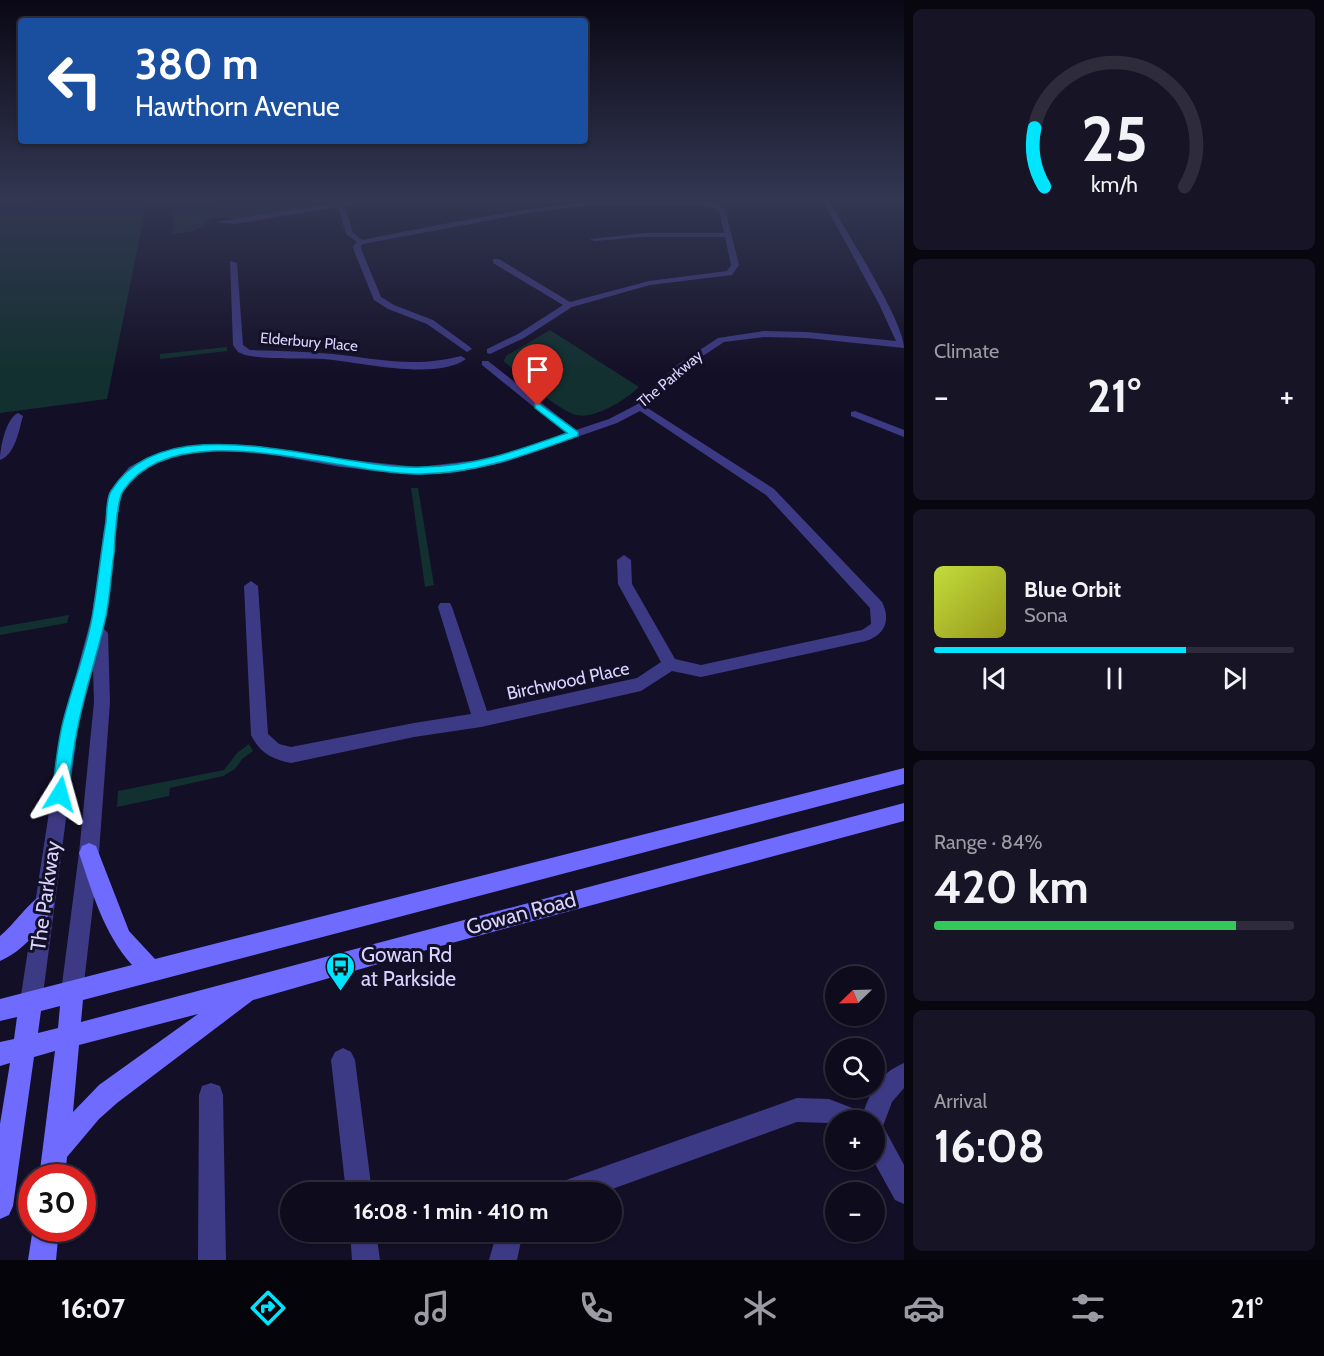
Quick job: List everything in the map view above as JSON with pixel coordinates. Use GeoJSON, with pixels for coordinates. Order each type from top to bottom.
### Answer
{"type":"FeatureCollection","features":[{"type":"Feature","properties":{"kind":"main road","name":"Gowan Road"},"geometry":{"type":"LineString","coordinates":[[0,1010],[904,776]]}},
{"type":"Feature","properties":{"kind":"main road","name":"Gowan Road"},"geometry":{"type":"LineString","coordinates":[[0,1054],[251,989],[437,936],[904,812]]}},
{"type":"Feature","properties":{"kind":"main road"},"geometry":{"type":"LineString","coordinates":[[89,853],[122,938],[150,970]]}},
{"type":"Feature","properties":{"kind":"main road"},"geometry":{"type":"LineString","coordinates":[[0,951],[21,933],[44,904]]}},
{"type":"Feature","properties":{"kind":"main road"},"geometry":{"type":"LineString","coordinates":[[55,1152],[90,1110],[108,1094],[251,989]]}},
{"type":"Feature","properties":{"kind":"main road"},"geometry":{"type":"LineString","coordinates":[[54,1164],[72,992]]}},
{"type":"Feature","properties":{"kind":"main road"},"geometry":{"type":"LineString","coordinates":[[0,1206],[31,1002]]}},
{"type":"Feature","properties":{"kind":"main road"},"geometry":{"type":"LineString","coordinates":[[42,1260],[44,1242]]}},
{"type":"Feature","properties":{"kind":"street"},"geometry":{"type":"LineString","coordinates":[[361,258],[377,298],[391,308],[430,322],[474,348],[490,351],[521,336],[569,305],[649,283],[729,273],[734,269],[733,258]]}},
{"type":"Feature","properties":{"kind":"street"},"geometry":{"type":"LineString","coordinates":[[857,258],[903,345]]}},
{"type":"Feature","properties":{"kind":"street"},"geometry":{"type":"LineString","coordinates":[[496,261],[569,305]]}},
{"type":"Feature","properties":{"kind":"street","name":"Elderbury Place"},"geometry":{"type":"LineString","coordinates":[[233,263],[238,345],[241,350],[334,357],[400,367],[434,366],[461,359]]}},
{"type":"Feature","properties":{"kind":"street","name":"The Parkway"},"geometry":{"type":"LineString","coordinates":[[31,1002],[70,727],[99,615],[115,493],[133,470],[157,457],[179,450],[209,447],[251,448],[340,463],[419,471],[457,468],[498,461],[613,421],[640,407],[680,367],[721,340],[764,334],[807,335],[903,345]]}},
{"type":"Feature","properties":{"kind":"street"},"geometry":{"type":"LineString","coordinates":[[474,348],[460,353],[461,359],[477,364],[574,434]]}},
{"type":"Feature","properties":{"kind":"street"},"geometry":{"type":"LineString","coordinates":[[477,364],[493,358],[490,351]]}},
{"type":"Feature","properties":{"kind":"street"},"geometry":{"type":"LineString","coordinates":[[624,560],[625,584],[670,664],[701,671],[866,635],[879,627],[877,606],[771,492],[640,407]]}},
{"type":"Feature","properties":{"kind":"street"},"geometry":{"type":"LineString","coordinates":[[855,414],[904,434]]}},
{"type":"Feature","properties":{"kind":"street"},"geometry":{"type":"LineString","coordinates":[[0,457],[6,448],[18,416]]}},
{"type":"Feature","properties":{"kind":"street","name":"Birchwood Place"},"geometry":{"type":"LineString","coordinates":[[251,586],[260,735],[274,751],[291,755],[414,730],[481,720],[641,684],[670,664]]}},
{"type":"Feature","properties":{"kind":"street"},"geometry":{"type":"LineString","coordinates":[[445,607],[481,720]]}},
{"type":"Feature","properties":{"kind":"street","name":"The Parkway"},"geometry":{"type":"LineString","coordinates":[[72,992],[89,853],[102,702],[99,615]]}},
{"type":"Feature","properties":{"kind":"street"},"geometry":{"type":"LineString","coordinates":[[343,1060],[358,1182]]}},
{"type":"Feature","properties":{"kind":"street"},"geometry":{"type":"LineString","coordinates":[[876,1110],[881,1095],[896,1078],[904,1075]]}},
{"type":"Feature","properties":{"kind":"street"},"geometry":{"type":"LineString","coordinates":[[211,1095],[212,1260]]}},
{"type":"Feature","properties":{"kind":"street"},"geometry":{"type":"LineString","coordinates":[[597,1182],[797,1110],[825,1111]]}},
{"type":"Feature","properties":{"kind":"street"},"geometry":{"type":"LineString","coordinates":[[885,1156],[904,1191]]}},
{"type":"Feature","properties":{"kind":"street"},"geometry":{"type":"LineString","coordinates":[[364,1242],[366,1260]]}},
{"type":"Feature","properties":{"kind":"street"},"geometry":{"type":"LineString","coordinates":[[503,1260],[508,1242]]}},
{"type":"Feature","properties":{"kind":"green space"},"geometry":{"type":"Polygon","coordinates":[[[0,258],[136,258],[107,399],[0,413],[0,258]]]}},
{"type":"Feature","properties":{"kind":"green space"},"geometry":{"type":"Polygon","coordinates":[[[550,330],[639,387],[601,412],[583,416],[568,412],[538,391],[504,361],[506,356],[550,330]]]}},
{"type":"Feature","properties":{"kind":"green space"},"geometry":{"type":"Polygon","coordinates":[[[227,347],[227,351],[160,359],[160,354],[227,347]]]}},
{"type":"Feature","properties":{"kind":"green space"},"geometry":{"type":"Polygon","coordinates":[[[411,488],[418,488],[434,585],[425,587],[411,488]]]}},
{"type":"Feature","properties":{"kind":"green space"},"geometry":{"type":"Polygon","coordinates":[[[69,615],[67,623],[0,635],[0,627],[69,615]]]}},
{"type":"Feature","properties":{"kind":"green space"},"geometry":{"type":"Polygon","coordinates":[[[249,744],[253,751],[242,759],[235,769],[223,776],[170,788],[169,796],[117,807],[118,791],[224,770],[237,753],[249,744]]]}},
{"type":"Feature","properties":{"kind":"place","name":"Gowan Rd at Parkside"},"geometry":{"type":"Point","coordinates":[340,992]}},
{"type":"Feature","properties":{"kind":"route"},"geometry":{"type":"LineString","coordinates":[[60,794],[70,727],[99,615],[115,493],[133,470],[157,457],[179,450],[209,447],[251,448],[340,463],[419,471],[457,468],[498,461],[574,434],[538,406]]}}]}
